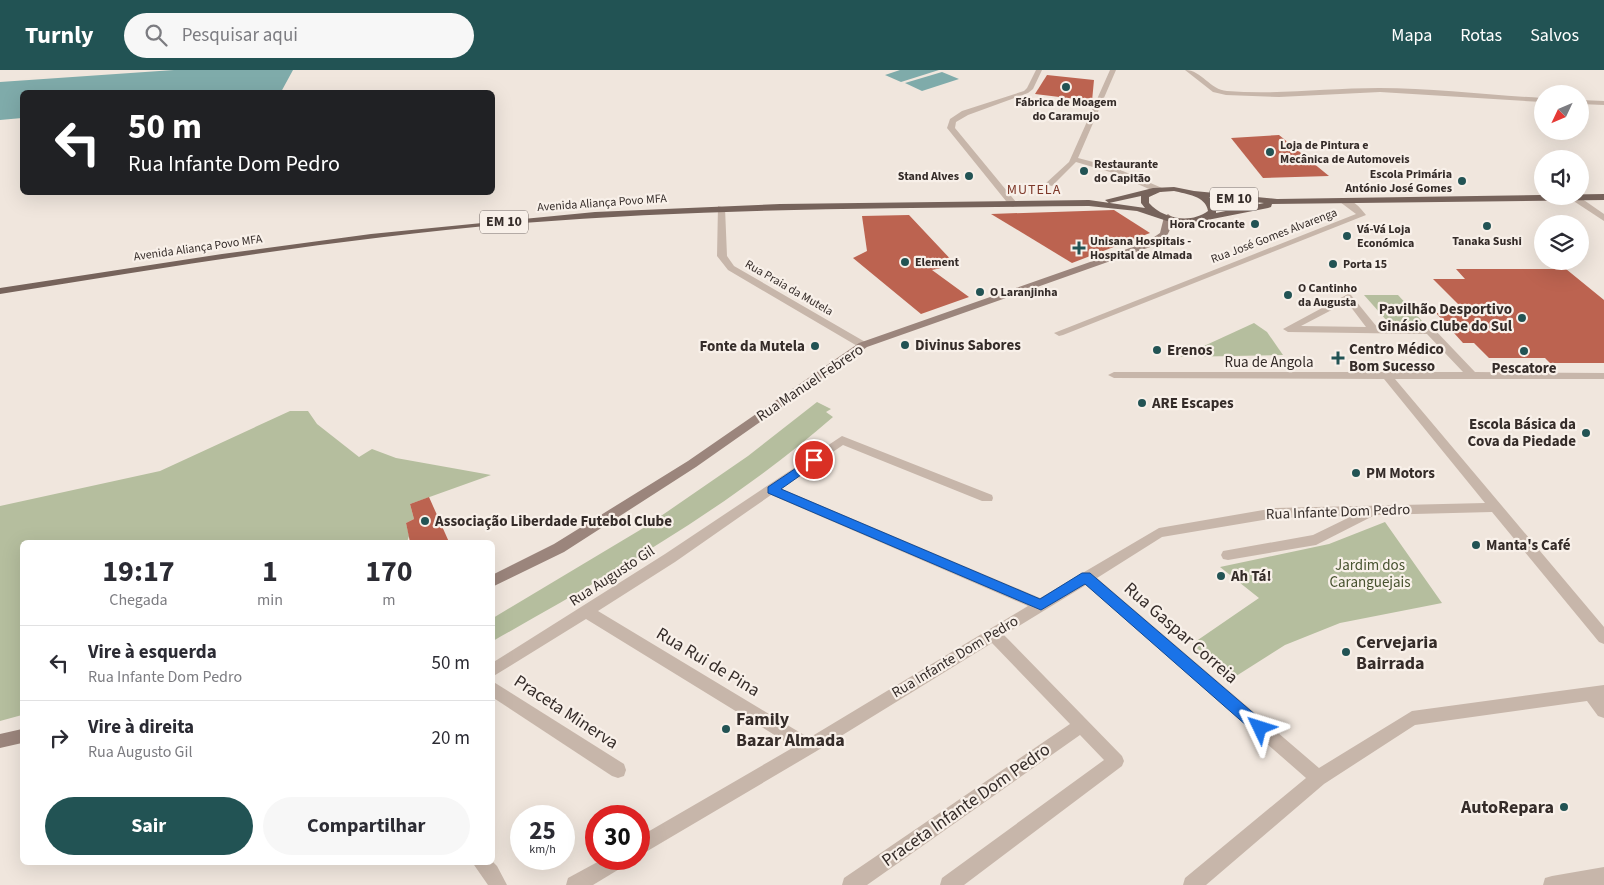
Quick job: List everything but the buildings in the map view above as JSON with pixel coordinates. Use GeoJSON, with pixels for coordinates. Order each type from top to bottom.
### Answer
{"type":"FeatureCollection","features":[{"type":"Feature","properties":{"kind":"main road","name":"EM 10"},"geometry":{"type":"LineString","coordinates":[[1156,191],[1174,189],[1230,199],[1277,202],[1534,198]]}},
{"type":"Feature","properties":{"kind":"main road","name":"Avenida Aliança Povo MFA"},"geometry":{"type":"LineString","coordinates":[[1090,203],[1156,191]]}},
{"type":"Feature","properties":{"kind":"main road"},"geometry":{"type":"LineString","coordinates":[[1156,191],[1145,196],[1145,203],[1164,216]]}},
{"type":"Feature","properties":{"kind":"main road","name":"EM 10"},"geometry":{"type":"LineString","coordinates":[[1192,193],[1206,200],[1213,208],[1212,212],[1204,218]]}},
{"type":"Feature","properties":{"kind":"main road","name":"EM 10"},"geometry":{"type":"LineString","coordinates":[[1589,198],[1604,197]]}},
{"type":"Feature","properties":{"kind":"main road","name":"EM 10"},"geometry":{"type":"LineString","coordinates":[[1164,216],[1187,220],[1204,218],[1277,202]]}},
{"type":"Feature","properties":{"kind":"main road","name":"Avenida Aliança Povo MFA"},"geometry":{"type":"LineString","coordinates":[[0,291],[217,257],[464,226],[593,215],[721,208],[1090,203],[1138,209],[1164,216]]}},
{"type":"Feature","properties":{"kind":"street"},"geometry":{"type":"LineString","coordinates":[[1013,204],[951,128],[953,120],[965,113],[1026,92],[1039,70]]}},
{"type":"Feature","properties":{"kind":"street"},"geometry":{"type":"LineString","coordinates":[[1049,184],[1074,159],[1113,70]]}},
{"type":"Feature","properties":{"kind":"street"},"geometry":{"type":"LineString","coordinates":[[1188,70],[1215,91],[1226,92],[1279,95],[1380,90],[1534,100]]}},
{"type":"Feature","properties":{"kind":"street"},"geometry":{"type":"LineString","coordinates":[[1589,102],[1604,103]]}},
{"type":"Feature","properties":{"kind":"street"},"geometry":{"type":"LineString","coordinates":[[1074,159],[1113,170],[1156,191]]}},
{"type":"Feature","properties":{"kind":"street","name":"Rua José Gomes Alvarenga"},"geometry":{"type":"LineString","coordinates":[[1059,333],[1362,215],[1352,205],[1343,200]]}},
{"type":"Feature","properties":{"kind":"street"},"geometry":{"type":"LineString","coordinates":[[1585,205],[1604,218]]}},
{"type":"Feature","properties":{"kind":"street","name":"Rua Praia da Mutela"},"geometry":{"type":"LineString","coordinates":[[721,208],[722,256],[731,268],[863,345]]}},
{"type":"Feature","properties":{"kind":"street","name":"Rua Manuel Febrero"},"geometry":{"type":"LineString","coordinates":[[495,580],[559,548],[692,464],[863,345],[1160,240],[1166,234],[1164,216]]}},
{"type":"Feature","properties":{"kind":"street"},"geometry":{"type":"LineString","coordinates":[[1374,330],[1348,298],[1288,329],[1430,331],[1472,376]]}},
{"type":"Feature","properties":{"kind":"street","name":"Rua de Angola"},"geometry":{"type":"LineString","coordinates":[[1114,375],[1604,376]]}},
{"type":"Feature","properties":{"kind":"street"},"geometry":{"type":"LineString","coordinates":[[1387,376],[1604,638]]}},
{"type":"Feature","properties":{"kind":"street","name":"Rua Augusto Gil"},"geometry":{"type":"LineString","coordinates":[[495,669],[587,612],[772,490],[842,440],[987,498]]}},
{"type":"Feature","properties":{"kind":"street"},"geometry":{"type":"LineString","coordinates":[[772,490],[1041,605]]}},
{"type":"Feature","properties":{"kind":"street","name":"Rua Infante Dom Pedro"},"geometry":{"type":"LineString","coordinates":[[650,841],[809,747],[1159,533],[1275,513],[1496,507]]}},
{"type":"Feature","properties":{"kind":"street"},"geometry":{"type":"LineString","coordinates":[[1228,555],[1316,540],[1373,510]]}},
{"type":"Feature","properties":{"kind":"street","name":"Rua Gaspar Correia"},"geometry":{"type":"LineString","coordinates":[[1086,577],[1318,778]]}},
{"type":"Feature","properties":{"kind":"street","name":"Rua Rui de Pina"},"geometry":{"type":"LineString","coordinates":[[587,612],[809,747]]}},
{"type":"Feature","properties":{"kind":"street"},"geometry":{"type":"LineString","coordinates":[[949,885],[1116,761],[992,634]]}},
{"type":"Feature","properties":{"kind":"street","name":"Praceta Minerva"},"geometry":{"type":"LineString","coordinates":[[495,690],[618,770]]}},
{"type":"Feature","properties":{"kind":"street"},"geometry":{"type":"LineString","coordinates":[[1192,885],[1318,778],[1412,718],[1597,693],[1604,711]]}},
{"type":"Feature","properties":{"kind":"street","name":"Praceta Infante Dom Pedro"},"geometry":{"type":"LineString","coordinates":[[851,885],[1081,725]]}},
{"type":"Feature","properties":{"kind":"street"},"geometry":{"type":"LineString","coordinates":[[484,865],[491,872],[498,885]]}},
{"type":"Feature","properties":{"kind":"street"},"geometry":{"type":"LineString","coordinates":[[575,885],[601,870]]}},
{"type":"Feature","properties":{"kind":"street"},"geometry":{"type":"LineString","coordinates":[[1552,885],[1604,876]]}},
{"type":"Feature","properties":{"kind":"green space"},"geometry":{"type":"Polygon","coordinates":[[[1364,295],[1398,295],[1423,322],[1388,322],[1364,295]]]}},
{"type":"Feature","properties":{"kind":"green space"},"geometry":{"type":"Polygon","coordinates":[[[1254,323],[1267,332],[1283,355],[1180,357],[1254,323]]]}},
{"type":"Feature","properties":{"kind":"green space"},"geometry":{"type":"Polygon","coordinates":[[[817,402],[831,409],[826,412],[833,417],[794,450],[711,510],[669,538],[495,640],[495,617],[645,527],[748,456],[817,402]]]}},
{"type":"Feature","properties":{"kind":"green space"},"geometry":{"type":"Polygon","coordinates":[[[290,411],[308,411],[317,424],[359,457],[372,449],[396,458],[491,475],[410,504],[414,519],[406,523],[409,536],[408,540],[20,540],[20,716],[0,721],[0,506],[160,471],[290,411]]]}},
{"type":"Feature","properties":{"kind":"green space","name":"Jardim dos Caranguejais"},"geometry":{"type":"Polygon","coordinates":[[[1385,522],[1442,603],[1340,623],[1285,645],[1233,678],[1192,644],[1259,598],[1220,567],[1329,544],[1385,522]]]}},
{"type":"Feature","properties":{"kind":"water"},"geometry":{"type":"Polygon","coordinates":[[[174,70],[293,70],[282,90],[20,90],[20,118],[0,120],[0,82],[174,70]]]}},
{"type":"Feature","properties":{"kind":"water"},"geometry":{"type":"Polygon","coordinates":[[[900,70],[939,70],[901,82],[885,75],[900,70]]]}},
{"type":"Feature","properties":{"kind":"water"},"geometry":{"type":"Polygon","coordinates":[[[942,72],[959,79],[922,91],[905,83],[942,72]]]}},
{"type":"Feature","properties":{"kind":"place","name":"Fábrica de Moagem do Caramujo"},"geometry":{"type":"Point","coordinates":[1066,87]}},
{"type":"Feature","properties":{"kind":"place","name":"Loja de Pintura e Mecânica de Automoveis"},"geometry":{"type":"Point","coordinates":[1270,152]}},
{"type":"Feature","properties":{"kind":"place","name":"Restaurante do Capitão"},"geometry":{"type":"Point","coordinates":[1084,171]}},
{"type":"Feature","properties":{"kind":"place","name":"Stand Alves"},"geometry":{"type":"Point","coordinates":[969,176]}},
{"type":"Feature","properties":{"kind":"place","name":"Escola Primária António José Gomes"},"geometry":{"type":"Point","coordinates":[1462,181]}},
{"type":"Feature","properties":{"kind":"place","name":"Hora Crocante"},"geometry":{"type":"Point","coordinates":[1255,224]}},
{"type":"Feature","properties":{"kind":"place","name":"Tanaka Sushi"},"geometry":{"type":"Point","coordinates":[1487,226]}},
{"type":"Feature","properties":{"kind":"place","name":"Vá-Vá Loja Económica"},"geometry":{"type":"Point","coordinates":[1347,236]}},
{"type":"Feature","properties":{"kind":"place","name":"Unisana Hospitais - Hospital de Almada"},"geometry":{"type":"Point","coordinates":[1079,248]}},
{"type":"Feature","properties":{"kind":"place","name":"Element"},"geometry":{"type":"Point","coordinates":[905,262]}},
{"type":"Feature","properties":{"kind":"place","name":"Porta 15"},"geometry":{"type":"Point","coordinates":[1333,264]}},
{"type":"Feature","properties":{"kind":"place","name":"O Laranjinha"},"geometry":{"type":"Point","coordinates":[980,292]}},
{"type":"Feature","properties":{"kind":"place","name":"O Cantinho da Augusta"},"geometry":{"type":"Point","coordinates":[1288,295]}},
{"type":"Feature","properties":{"kind":"place","name":"Pavilhão Desportivo Ginásio Clube do Sul"},"geometry":{"type":"Point","coordinates":[1522,318]}},
{"type":"Feature","properties":{"kind":"place","name":"Divinus Sabores"},"geometry":{"type":"Point","coordinates":[905,345]}},
{"type":"Feature","properties":{"kind":"place","name":"Fonte da Mutela"},"geometry":{"type":"Point","coordinates":[815,346]}},
{"type":"Feature","properties":{"kind":"place","name":"Erenos"},"geometry":{"type":"Point","coordinates":[1157,350]}},
{"type":"Feature","properties":{"kind":"place","name":"Pescatore"},"geometry":{"type":"Point","coordinates":[1524,351]}},
{"type":"Feature","properties":{"kind":"place","name":"Centro Médico Bom Sucesso"},"geometry":{"type":"Point","coordinates":[1338,358]}},
{"type":"Feature","properties":{"kind":"place","name":"ARE Escapes"},"geometry":{"type":"Point","coordinates":[1142,403]}},
{"type":"Feature","properties":{"kind":"place","name":"Escola Básica da Cova da Piedade"},"geometry":{"type":"Point","coordinates":[1586,433]}},
{"type":"Feature","properties":{"kind":"place","name":"PM Motors"},"geometry":{"type":"Point","coordinates":[1356,473]}},
{"type":"Feature","properties":{"kind":"place","name":"Associação Liberdade Futebol Clube"},"geometry":{"type":"Point","coordinates":[425,521]}},
{"type":"Feature","properties":{"kind":"place","name":"Manta's Café"},"geometry":{"type":"Point","coordinates":[1476,545]}},
{"type":"Feature","properties":{"kind":"place","name":"Ah Tá!"},"geometry":{"type":"Point","coordinates":[1221,576]}},
{"type":"Feature","properties":{"kind":"place","name":"Cervejaria Bairrada"},"geometry":{"type":"Point","coordinates":[1346,652]}},
{"type":"Feature","properties":{"kind":"place","name":"Family Bazar Almada"},"geometry":{"type":"Point","coordinates":[726,729]}},
{"type":"Feature","properties":{"kind":"place","name":"AutoRepara"},"geometry":{"type":"Point","coordinates":[1564,807]}},
{"type":"Feature","properties":{"kind":"district","name":"MUTELA"},"geometry":{"type":"Point","coordinates":[1034,190]}},
{"type":"Feature","properties":{"kind":"route"},"geometry":{"type":"LineString","coordinates":[[814,460],[772,490],[1041,605],[1086,577],[1260,728]]}}]}
